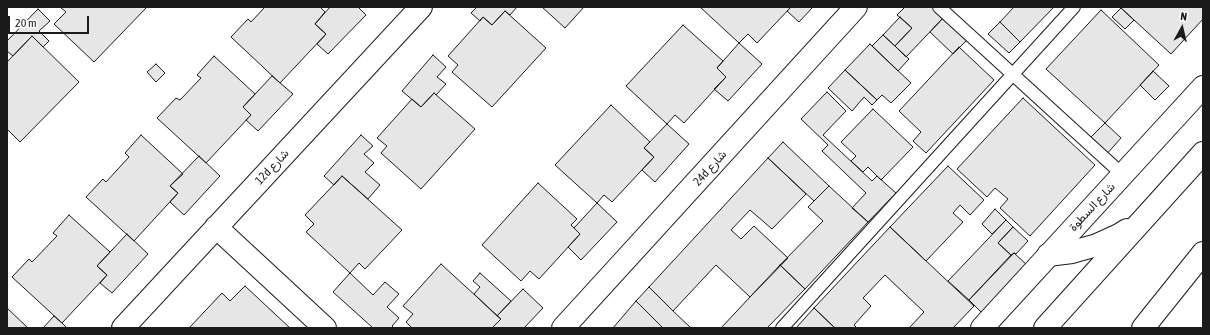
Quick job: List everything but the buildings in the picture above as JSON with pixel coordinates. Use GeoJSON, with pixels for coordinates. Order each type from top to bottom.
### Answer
{"type":"FeatureCollection","features":[{"type":"Feature","properties":{"kind":"street","name":"12d شارع"},"geometry":{"type":"LineString","coordinates":[[123,328],[421,7]]}},
{"type":"Feature","properties":{"kind":"street","name":"24d شارع"},"geometry":{"type":"LineString","coordinates":[[563,328],[856,7]]}},
{"type":"Feature","properties":{"kind":"street","name":"شارع السطوة"},"geometry":{"type":"LineString","coordinates":[[982,328],[1203,87]]}},
{"type":"Feature","properties":{"kind":"street"},"geometry":{"type":"LineString","coordinates":[[1044,328],[1203,153]]}},
{"type":"Feature","properties":{"kind":"street"},"geometry":{"type":"LineString","coordinates":[[1048,255],[1072,252],[1097,245],[1119,235],[1140,222]]}},
{"type":"Feature","properties":{"kind":"street"},"geometry":{"type":"LineString","coordinates":[[216,227],[324,328]]}},
{"type":"Feature","properties":{"kind":"street"},"geometry":{"type":"LineString","coordinates":[[1142,328],[1203,253]]}},
{"type":"Feature","properties":{"kind":"lane"},"geometry":{"type":"LineString","coordinates":[[940,7],[1123,175]]}},
{"type":"Feature","properties":{"kind":"lane"},"geometry":{"type":"LineString","coordinates":[[782,328],[1074,7]]}}]}
